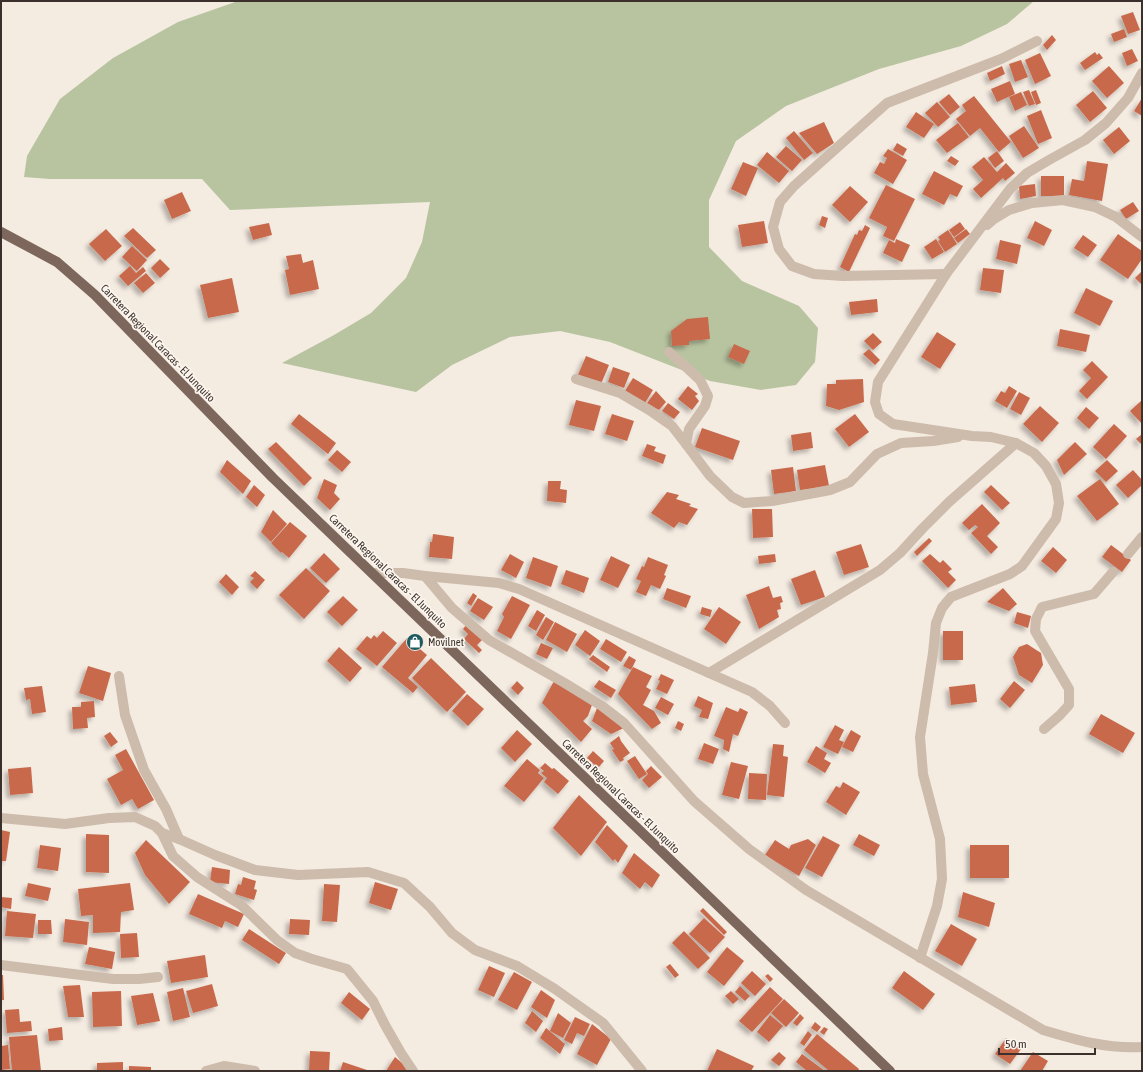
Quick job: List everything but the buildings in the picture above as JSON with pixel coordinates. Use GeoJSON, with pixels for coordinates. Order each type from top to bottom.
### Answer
{"type":"FeatureCollection","features":[{"type":"Feature","properties":{"kind":"main road","name":"Carretera Regional Caracas - El Junquito"},"geometry":{"type":"LineString","coordinates":[[1,232],[57,262],[95,295],[272,478],[890,1071]]}},
{"type":"Feature","properties":{"kind":"street"},"geometry":{"type":"LineString","coordinates":[[946,274],[843,276],[814,274],[792,266],[779,249],[773,227],[780,202],[794,186],[887,103],[1001,59],[1037,41]]}},
{"type":"Feature","properties":{"kind":"street"},"geometry":{"type":"LineString","coordinates":[[920,958],[937,906],[942,880],[940,839],[923,774],[920,737],[934,653],[936,623],[942,608],[951,597],[1010,574],[1022,566],[1056,518],[1059,503],[1056,484],[1046,466],[1034,453],[1016,443],[991,437],[972,436],[893,424],[879,414],[875,402],[878,382],[946,274],[1010,189],[1027,173],[1086,140],[1106,123],[1128,98],[1142,73]]}},
{"type":"Feature","properties":{"kind":"street"},"geometry":{"type":"LineString","coordinates":[[971,240],[994,219],[1009,210],[1032,203],[1063,200],[1102,210],[1116,217],[1142,237]]}},
{"type":"Feature","properties":{"kind":"street"},"geometry":{"type":"LineString","coordinates":[[669,352],[700,380],[708,396],[705,406],[689,429],[686,444]]}},
{"type":"Feature","properties":{"kind":"street"},"geometry":{"type":"LineString","coordinates":[[576,379],[620,393],[672,426],[710,476],[732,497],[744,503],[772,501],[830,490],[850,482],[877,454],[901,443],[972,436]]}},
{"type":"Feature","properties":{"kind":"street"},"geometry":{"type":"LineString","coordinates":[[709,673],[880,570],[900,553],[949,502],[1016,443]]}},
{"type":"Feature","properties":{"kind":"street"},"geometry":{"type":"LineString","coordinates":[[1128,554],[1142,537]]}},
{"type":"Feature","properties":{"kind":"street"},"geometry":{"type":"LineString","coordinates":[[1044,729],[1060,715],[1069,704],[1069,689],[1035,631],[1036,619],[1042,607],[1094,594],[1113,572]]}},
{"type":"Feature","properties":{"kind":"street"},"geometry":{"type":"LineString","coordinates":[[372,573],[403,573],[499,583],[519,589],[752,692],[770,706],[786,723]]}},
{"type":"Feature","properties":{"kind":"street"},"geometry":{"type":"LineString","coordinates":[[425,576],[452,608],[489,640],[563,682],[602,706],[624,723],[694,802],[750,849],[806,890],[1043,1030],[1086,1043],[1124,1048],[1142,1047]]}},
{"type":"Feature","properties":{"kind":"street"},"geometry":{"type":"LineString","coordinates":[[119,676],[126,715],[144,770],[166,809],[179,839]]}},
{"type":"Feature","properties":{"kind":"street"},"geometry":{"type":"LineString","coordinates":[[1,818],[65,824],[109,818],[135,817],[155,826],[162,833],[173,856],[197,877],[241,905],[277,940],[295,953],[347,969],[373,1001],[388,1031],[413,1071]]}},
{"type":"Feature","properties":{"kind":"street"},"geometry":{"type":"LineString","coordinates":[[162,833],[255,870],[298,875],[368,872],[404,883],[430,907],[452,933],[475,950],[517,966],[555,989],[603,1023],[642,1071]]}},
{"type":"Feature","properties":{"kind":"street"},"geometry":{"type":"LineString","coordinates":[[1,965],[113,979],[139,979],[158,976]]}},
{"type":"Feature","properties":{"kind":"street"},"geometry":{"type":"LineString","coordinates":[[206,1071],[224,1066],[255,1071]]}},
{"type":"Feature","properties":{"kind":"green space"},"geometry":{"type":"Polygon","coordinates":[[[238,1],[1034,1],[1007,24],[961,46],[879,69],[786,106],[736,141],[709,200],[709,247],[742,281],[799,306],[818,328],[815,362],[796,385],[761,390],[710,381],[610,342],[560,331],[510,337],[452,365],[416,392],[282,363],[371,313],[406,278],[422,242],[430,202],[230,210],[202,179],[50,179],[24,177],[27,156],[60,99],[113,58],[178,22],[238,1]]]}},
{"type":"Feature","properties":{"kind":"place","name":"Movilnet"},"geometry":{"type":"Point","coordinates":[415,642]}}]}
